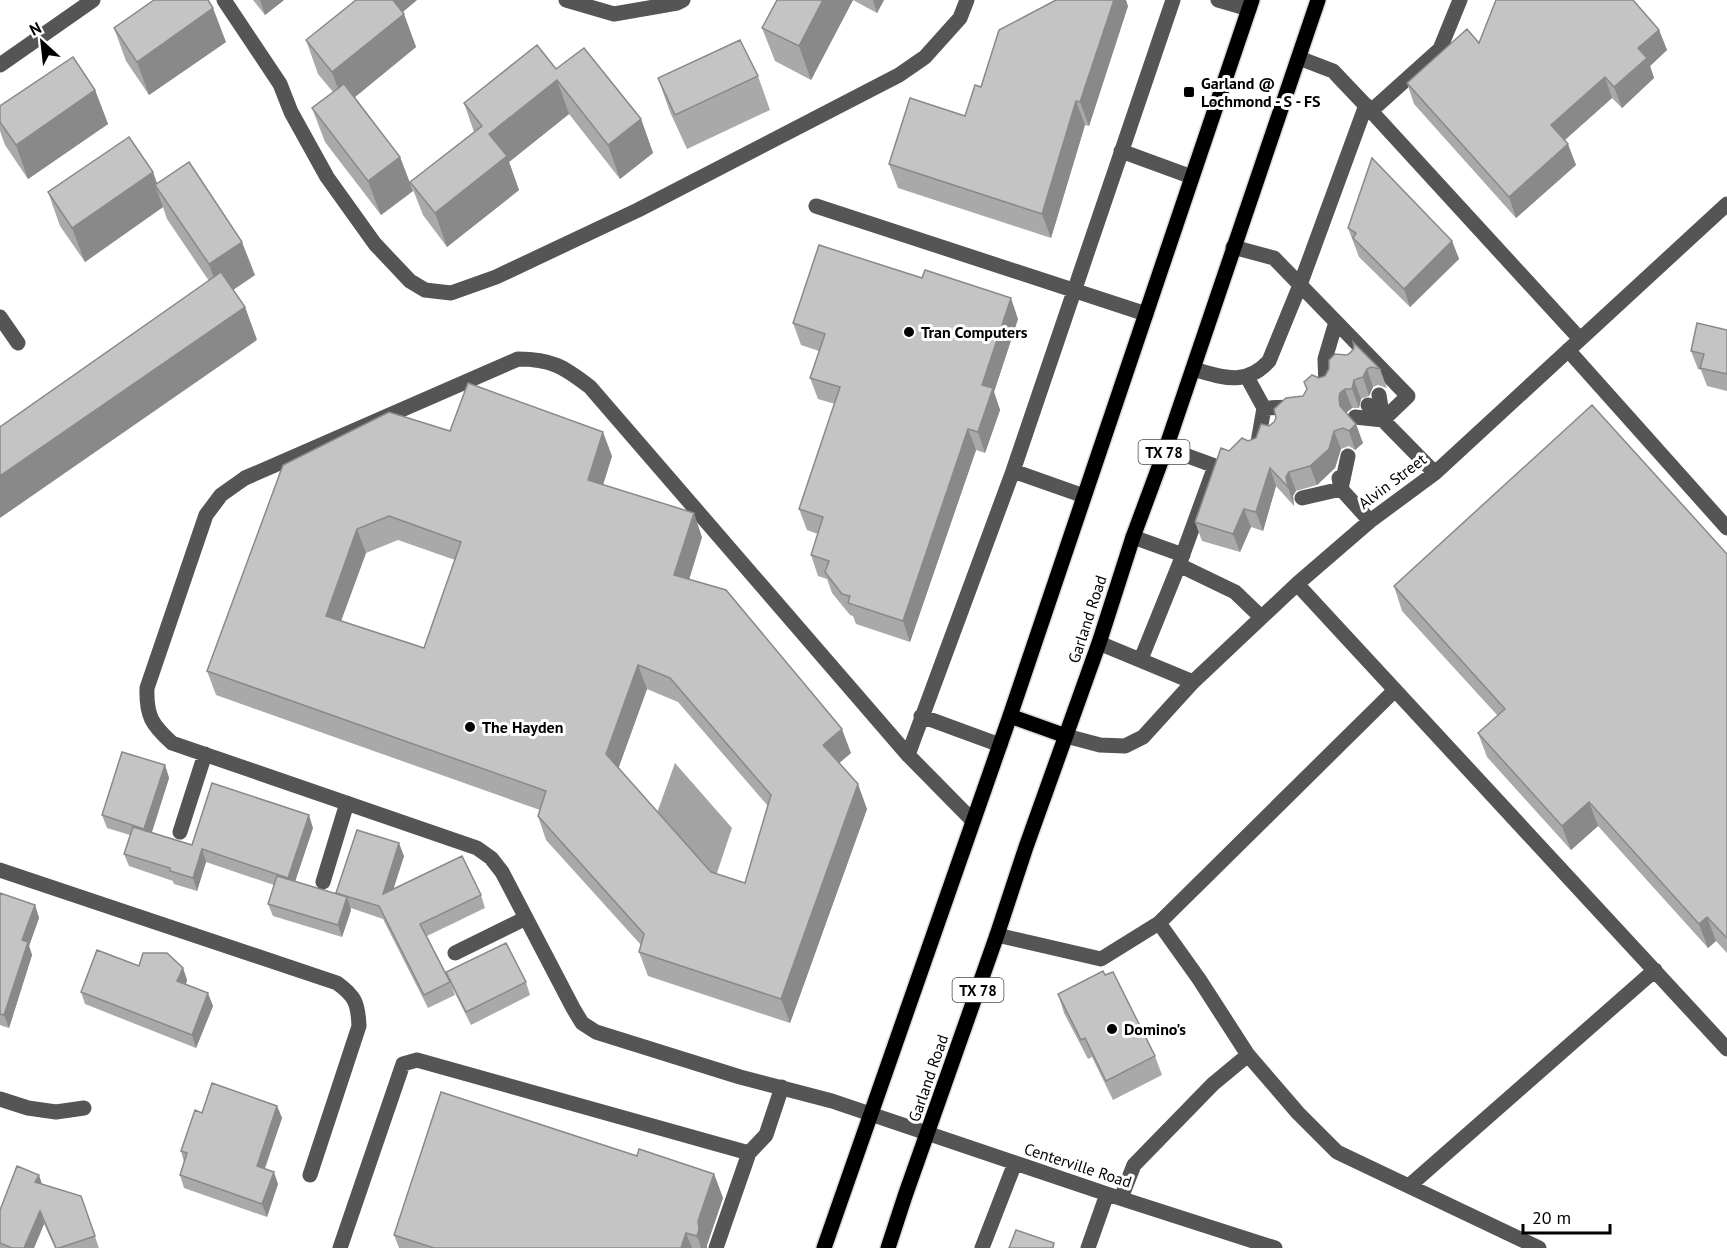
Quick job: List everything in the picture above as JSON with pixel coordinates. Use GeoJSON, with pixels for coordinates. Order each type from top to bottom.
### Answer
{"type":"FeatureCollection","features":[{"type":"Feature","properties":{"kind":"main road","name":"Garland Road"},"geometry":{"type":"LineString","coordinates":[[888,1248],[1026,847],[1099,644],[1133,537],[1166,448],[1318,0]]}},
{"type":"Feature","properties":{"kind":"main road"},"geometry":{"type":"LineString","coordinates":[[824,1248],[1010,716],[1250,5]]}},
{"type":"Feature","properties":{"kind":"main road"},"geometry":{"type":"LineString","coordinates":[[1010,716],[1066,736]]}},
{"type":"Feature","properties":{"kind":"street"},"geometry":{"type":"LineString","coordinates":[[0,65],[93,0]]}},
{"type":"Feature","properties":{"kind":"street"},"geometry":{"type":"LineString","coordinates":[[224,0],[280,84],[291,112],[327,177],[375,244],[410,281],[426,290],[451,293],[496,277],[638,210],[899,75],[925,57],[960,18],[967,0]]}},
{"type":"Feature","properties":{"kind":"street"},"geometry":{"type":"LineString","coordinates":[[566,0],[615,14],[683,0]]}},
{"type":"Feature","properties":{"kind":"street"},"geometry":{"type":"LineString","coordinates":[[908,755],[1013,471],[1173,0]]}},
{"type":"Feature","properties":{"kind":"street"},"geometry":{"type":"LineString","coordinates":[[1218,0],[1250,5]]}},
{"type":"Feature","properties":{"kind":"street"},"geometry":{"type":"LineString","coordinates":[[1193,369],[1226,378],[1247,377],[1260,370],[1269,361],[1368,108],[1440,49],[1460,0]]}},
{"type":"Feature","properties":{"kind":"street"},"geometry":{"type":"LineString","coordinates":[[1299,58],[1333,71],[1580,339]]}},
{"type":"Feature","properties":{"kind":"street"},"geometry":{"type":"LineString","coordinates":[[1121,151],[1192,177]]}},
{"type":"Feature","properties":{"kind":"street","name":"Alvin Street"},"geometry":{"type":"LineString","coordinates":[[1066,736],[1100,746],[1125,746],[1143,737],[1193,682],[1297,584],[1370,521],[1435,472],[1727,204]]}},
{"type":"Feature","properties":{"kind":"street"},"geometry":{"type":"LineString","coordinates":[[816,206],[1146,314]]}},
{"type":"Feature","properties":{"kind":"street"},"geometry":{"type":"LineString","coordinates":[[1233,247],[1274,258],[1408,396],[1383,420],[1355,417]]}},
{"type":"Feature","properties":{"kind":"street"},"geometry":{"type":"LineString","coordinates":[[0,317],[18,343]]}},
{"type":"Feature","properties":{"kind":"street"},"geometry":{"type":"LineString","coordinates":[[1326,387],[1325,359],[1336,322]]}},
{"type":"Feature","properties":{"kind":"street"},"geometry":{"type":"LineString","coordinates":[[1568,350],[1727,528]]}},
{"type":"Feature","properties":{"kind":"street","name":"Centerville Road"},"geometry":{"type":"LineString","coordinates":[[973,821],[908,755],[590,387],[568,370],[541,359],[518,359],[245,478],[221,495],[206,515],[147,688],[146,707],[155,728],[172,743],[477,848],[491,858],[502,872],[582,1023],[596,1032],[740,1077],[832,1101],[1275,1248]]}},
{"type":"Feature","properties":{"kind":"street"},"geometry":{"type":"LineString","coordinates":[[1325,359],[1341,368]]}},
{"type":"Feature","properties":{"kind":"street"},"geometry":{"type":"LineString","coordinates":[[1247,377],[1264,408],[1273,435]]}},
{"type":"Feature","properties":{"kind":"street"},"geometry":{"type":"LineString","coordinates":[[1374,400],[1383,420],[1435,472]]}},
{"type":"Feature","properties":{"kind":"street"},"geometry":{"type":"LineString","coordinates":[[1264,408],[1304,406]]}},
{"type":"Feature","properties":{"kind":"street"},"geometry":{"type":"LineString","coordinates":[[1264,408],[1292,417]]}},
{"type":"Feature","properties":{"kind":"street"},"geometry":{"type":"LineString","coordinates":[[1256,450],[1264,408]]}},
{"type":"Feature","properties":{"kind":"street"},"geometry":{"type":"LineString","coordinates":[[1141,659],[1181,560],[1215,466],[1166,448]]}},
{"type":"Feature","properties":{"kind":"street"},"geometry":{"type":"LineString","coordinates":[[1341,489],[1348,456]]}},
{"type":"Feature","properties":{"kind":"street"},"geometry":{"type":"LineString","coordinates":[[1336,467],[1341,489],[1370,521]]}},
{"type":"Feature","properties":{"kind":"street"},"geometry":{"type":"LineString","coordinates":[[1013,471],[1084,496]]}},
{"type":"Feature","properties":{"kind":"street"},"geometry":{"type":"LineString","coordinates":[[1317,484],[1341,489]]}},
{"type":"Feature","properties":{"kind":"street"},"geometry":{"type":"LineString","coordinates":[[1302,498],[1341,489]]}},
{"type":"Feature","properties":{"kind":"street"},"geometry":{"type":"LineString","coordinates":[[1133,537],[1181,560],[1235,592],[1261,617]]}},
{"type":"Feature","properties":{"kind":"street"},"geometry":{"type":"LineString","coordinates":[[1297,584],[1727,1049]]}},
{"type":"Feature","properties":{"kind":"street"},"geometry":{"type":"LineString","coordinates":[[1099,644],[1141,659],[1193,682]]}},
{"type":"Feature","properties":{"kind":"street"},"geometry":{"type":"LineString","coordinates":[[997,935],[1101,959],[1159,923],[1395,690]]}},
{"type":"Feature","properties":{"kind":"street"},"geometry":{"type":"LineString","coordinates":[[921,716],[1000,745]]}},
{"type":"Feature","properties":{"kind":"street"},"geometry":{"type":"LineString","coordinates":[[180,832],[205,754]]}},
{"type":"Feature","properties":{"kind":"street"},"geometry":{"type":"LineString","coordinates":[[323,882],[347,803]]}},
{"type":"Feature","properties":{"kind":"street"},"geometry":{"type":"LineString","coordinates":[[0,870],[337,983],[350,992],[358,1006],[359,1026],[310,1175]]}},
{"type":"Feature","properties":{"kind":"street"},"geometry":{"type":"LineString","coordinates":[[455,953],[526,918]]}},
{"type":"Feature","properties":{"kind":"street"},"geometry":{"type":"LineString","coordinates":[[1159,923],[1199,979],[1248,1055],[1298,1113],[1337,1152],[1539,1248]]}},
{"type":"Feature","properties":{"kind":"street"},"geometry":{"type":"LineString","coordinates":[[1409,1186],[1655,970]]}},
{"type":"Feature","properties":{"kind":"street"},"geometry":{"type":"LineString","coordinates":[[1088,1248],[1114,1196],[1134,1165],[1213,1084],[1248,1055]]}},
{"type":"Feature","properties":{"kind":"street"},"geometry":{"type":"LineString","coordinates":[[340,1248],[403,1064],[417,1060],[749,1153]]}},
{"type":"Feature","properties":{"kind":"street"},"geometry":{"type":"LineString","coordinates":[[716,1248],[749,1153],[766,1135],[782,1087]]}},
{"type":"Feature","properties":{"kind":"street"},"geometry":{"type":"LineString","coordinates":[[0,1099],[28,1108],[56,1112],[84,1108]]}},
{"type":"Feature","properties":{"kind":"street"},"geometry":{"type":"LineString","coordinates":[[982,1248],[1015,1162]]}},
{"type":"Feature","properties":{"kind":"shaded area"},"geometry":{"type":"Polygon","coordinates":[[[675,763],[732,828],[715,879],[657,813],[675,763]]]}},
{"type":"Feature","properties":{"kind":"building"},"geometry":{"type":"Polygon","coordinates":[[[154,0],[208,0],[213,8],[137,62],[114,28],[154,0]]]}},
{"type":"Feature","properties":{"kind":"building"},"geometry":{"type":"Polygon","coordinates":[[[356,0],[393,0],[404,14],[332,72],[306,40],[356,0]]]}},
{"type":"Feature","properties":{"kind":"building"},"geometry":{"type":"Polygon","coordinates":[[[777,0],[823,0],[799,46],[762,28],[777,0]]]}},
{"type":"Feature","properties":{"kind":"building"},"geometry":{"type":"Polygon","coordinates":[[[1056,0],[1114,0],[1080,102],[1076,101],[1042,214],[889,164],[910,98],[965,116],[975,85],[981,87],[999,30],[1056,0]]]}},
{"type":"Feature","properties":{"kind":"building"},"geometry":{"type":"Polygon","coordinates":[[[1496,0],[1633,0],[1659,30],[1638,48],[1647,58],[1614,87],[1605,77],[1551,125],[1568,144],[1509,197],[1407,83],[1467,29],[1479,43],[1496,0]]]}},
{"type":"Feature","properties":{"kind":"building"},"geometry":{"type":"Polygon","coordinates":[[[740,40],[758,76],[675,115],[658,78],[740,40]]]}},
{"type":"Feature","properties":{"kind":"building"},"geometry":{"type":"Polygon","coordinates":[[[537,45],[556,69],[584,48],[641,119],[608,145],[557,80],[489,134],[507,156],[435,213],[410,182],[482,126],[464,103],[537,45]]]}},
{"type":"Feature","properties":{"kind":"building"},"geometry":{"type":"Polygon","coordinates":[[[73,57],[95,90],[16,145],[0,122],[0,106],[73,57]]]}},
{"type":"Feature","properties":{"kind":"building"},"geometry":{"type":"Polygon","coordinates":[[[344,84],[400,157],[368,181],[312,108],[344,84]]]}},
{"type":"Feature","properties":{"kind":"building"},"geometry":{"type":"Polygon","coordinates":[[[129,137],[153,172],[72,228],[48,192],[129,137]]]}},
{"type":"Feature","properties":{"kind":"building"},"geometry":{"type":"Polygon","coordinates":[[[1372,158],[1452,241],[1404,289],[1353,238],[1356,233],[1348,228],[1372,158]]]}},
{"type":"Feature","properties":{"kind":"building"},"geometry":{"type":"Polygon","coordinates":[[[189,162],[242,242],[209,264],[155,185],[189,162]]]}},
{"type":"Feature","properties":{"kind":"building"},"geometry":{"type":"Polygon","coordinates":[[[819,245],[922,278],[925,270],[1011,298],[982,385],[993,388],[978,432],[968,429],[903,621],[848,603],[850,596],[842,594],[825,572],[829,561],[811,555],[823,517],[799,509],[840,387],[810,378],[825,334],[793,323],[819,245]]]}},
{"type":"Feature","properties":{"kind":"building"},"geometry":{"type":"Polygon","coordinates":[[[221,272],[245,307],[0,476],[0,427],[221,272]]]}},
{"type":"Feature","properties":{"kind":"building"},"geometry":{"type":"Polygon","coordinates":[[[1697,323],[1727,330],[1727,374],[1700,368],[1704,354],[1691,351],[1697,323]]]}},
{"type":"Feature","properties":{"kind":"building"},"geometry":{"type":"Polygon","coordinates":[[[1353,342],[1380,369],[1371,367],[1367,369],[1363,377],[1354,380],[1352,389],[1345,389],[1340,393],[1340,406],[1356,424],[1349,431],[1343,428],[1334,431],[1329,449],[1310,466],[1289,472],[1286,477],[1288,487],[1270,468],[1256,512],[1244,509],[1233,534],[1195,522],[1221,448],[1229,451],[1242,438],[1248,441],[1256,438],[1261,424],[1269,426],[1274,422],[1276,418],[1274,409],[1286,398],[1303,396],[1307,389],[1304,382],[1312,375],[1319,378],[1325,376],[1329,369],[1329,360],[1335,354],[1347,355],[1351,352],[1354,348],[1353,342]]]}},
{"type":"Feature","properties":{"kind":"building","name":"The Hayden"},"geometry":{"type":"Polygon","coordinates":[[[468,383],[603,432],[588,480],[694,513],[674,575],[726,590],[842,729],[823,745],[858,784],[781,999],[639,952],[644,934],[538,816],[546,791],[207,671],[283,465],[389,412],[450,431],[468,383]],[[389,516],[357,529],[326,616],[424,648],[461,542],[389,516]],[[638,665],[606,754],[711,872],[745,883],[771,795],[670,678],[638,665]]]}},
{"type":"Feature","properties":{"kind":"building"},"geometry":{"type":"Polygon","coordinates":[[[1592,405],[1727,554],[1727,938],[1707,917],[1699,924],[1589,802],[1562,826],[1478,733],[1505,709],[1394,586],[1592,405]]]}},
{"type":"Feature","properties":{"kind":"building"},"geometry":{"type":"Polygon","coordinates":[[[122,752],[165,765],[144,829],[102,815],[122,752]]]}},
{"type":"Feature","properties":{"kind":"building"},"geometry":{"type":"Polygon","coordinates":[[[212,783],[309,815],[288,878],[202,849],[193,878],[170,871],[170,868],[124,854],[133,827],[192,845],[212,783]]]}},
{"type":"Feature","properties":{"kind":"building"},"geometry":{"type":"Polygon","coordinates":[[[357,830],[399,843],[383,894],[462,856],[481,895],[420,924],[450,982],[424,995],[379,906],[336,893],[357,830]]]}},
{"type":"Feature","properties":{"kind":"building"},"geometry":{"type":"Polygon","coordinates":[[[277,876],[347,897],[338,925],[268,904],[277,876]]]}},
{"type":"Feature","properties":{"kind":"building"},"geometry":{"type":"Polygon","coordinates":[[[0,893],[35,905],[22,940],[28,942],[4,1015],[0,1014],[0,893]]]}},
{"type":"Feature","properties":{"kind":"building"},"geometry":{"type":"Polygon","coordinates":[[[506,943],[526,982],[466,1012],[446,972],[506,943]]]}},
{"type":"Feature","properties":{"kind":"building"},"geometry":{"type":"Polygon","coordinates":[[[97,950],[139,966],[143,953],[167,953],[183,968],[177,981],[208,993],[192,1035],[81,992],[97,950]]]}},
{"type":"Feature","properties":{"kind":"building"},"geometry":{"type":"Polygon","coordinates":[[[1103,971],[1105,975],[1113,972],[1155,1056],[1106,1081],[1085,1038],[1081,1040],[1058,994],[1103,971]]]}},
{"type":"Feature","properties":{"kind":"building"},"geometry":{"type":"Polygon","coordinates":[[[212,1083],[277,1106],[257,1166],[274,1172],[262,1204],[180,1175],[187,1153],[181,1151],[195,1110],[202,1113],[212,1083]]]}},
{"type":"Feature","properties":{"kind":"building"},"geometry":{"type":"Polygon","coordinates":[[[441,1092],[637,1156],[639,1149],[714,1174],[698,1221],[697,1236],[686,1233],[681,1248],[434,1248],[394,1235],[441,1092]]]}},
{"type":"Feature","properties":{"kind":"building"},"geometry":{"type":"Polygon","coordinates":[[[17,1166],[39,1175],[35,1182],[81,1196],[95,1236],[56,1248],[40,1211],[24,1248],[12,1248],[0,1243],[0,1210],[17,1166]]]}},
{"type":"Feature","properties":{"kind":"building"},"geometry":{"type":"Polygon","coordinates":[[[1016,1230],[1054,1243],[1053,1248],[1009,1248],[1016,1230]]]}},
{"type":"Feature","properties":{"kind":"place","name":"Garland @ Lochmond - S - FS"},"geometry":{"type":"Point","coordinates":[1189,92]}},
{"type":"Feature","properties":{"kind":"place","name":"Tran Computers"},"geometry":{"type":"Point","coordinates":[909,332]}},
{"type":"Feature","properties":{"kind":"place","name":"The Hayden"},"geometry":{"type":"Point","coordinates":[470,727]}},
{"type":"Feature","properties":{"kind":"place","name":"Domino's"},"geometry":{"type":"Point","coordinates":[1112,1029]}}]}
